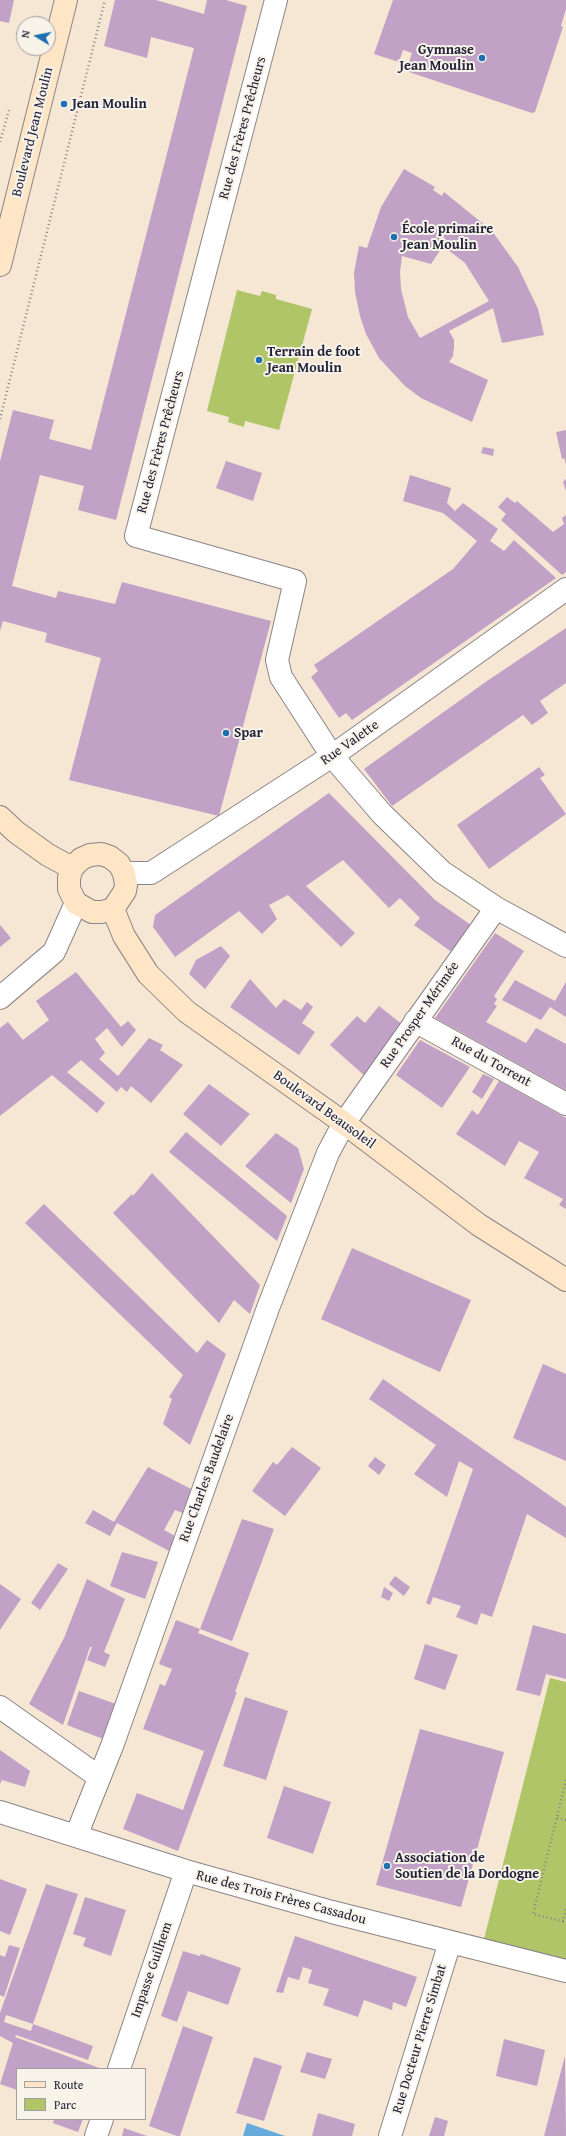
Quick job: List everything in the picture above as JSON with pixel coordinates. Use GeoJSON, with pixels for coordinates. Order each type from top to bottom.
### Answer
{"type":"FeatureCollection","features":[{"type":"Feature","properties":{"kind":"main road","name":"Boulevard Jean Moulin"},"geometry":{"type":"LineString","coordinates":[[0,265],[66,0]]}},
{"type":"Feature","properties":{"kind":"main road"},"geometry":{"type":"LineString","coordinates":[[0,817],[16,832],[48,855],[72,868]]}},
{"type":"Feature","properties":{"kind":"main road"},"geometry":{"type":"LineString","coordinates":[[101,854],[110,857],[119,864],[124,873],[125,891],[114,909],[102,912],[92,912],[76,903],[69,890],[68,878],[72,868],[81,859],[90,855],[101,854]]}},
{"type":"Feature","properties":{"kind":"main road","name":"Boulevard Beausoleil"},"geometry":{"type":"LineString","coordinates":[[114,909],[124,936],[148,974],[187,1012],[344,1123],[479,1224],[565,1277]]}},
{"type":"Feature","properties":{"kind":"street","name":"Rue des Frères Prêcheurs"},"geometry":{"type":"LineString","coordinates":[[276,0],[136,536],[296,581],[277,660],[281,677],[332,756],[382,814],[442,872],[496,908],[566,946]]}},
{"type":"Feature","properties":{"kind":"street","name":"Rue Valette"},"geometry":{"type":"LineString","coordinates":[[124,873],[151,873],[332,756],[566,589]]}},
{"type":"Feature","properties":{"kind":"street"},"geometry":{"type":"LineString","coordinates":[[0,998],[54,952],[76,903]]}},
{"type":"Feature","properties":{"kind":"street","name":"Rue Prosper Mérimée"},"geometry":{"type":"LineString","coordinates":[[344,1123],[496,908]]}},
{"type":"Feature","properties":{"kind":"street","name":"Rue du Torrent"},"geometry":{"type":"LineString","coordinates":[[415,1021],[566,1104]]}},
{"type":"Feature","properties":{"kind":"street","name":"Rue Charles Baudelaire"},"geometry":{"type":"LineString","coordinates":[[76,1836],[99,1777],[268,1308],[328,1154],[344,1123]]}},
{"type":"Feature","properties":{"kind":"street"},"geometry":{"type":"LineString","coordinates":[[0,1707],[99,1777]]}},
{"type":"Feature","properties":{"kind":"street","name":"Rue des Trois Frères Cassadou"},"geometry":{"type":"LineString","coordinates":[[0,1812],[186,1872],[332,1912],[566,1972]]}},
{"type":"Feature","properties":{"kind":"street","name":"Impasse Guilhem"},"geometry":{"type":"LineString","coordinates":[[119,2068],[186,1872]]}},
{"type":"Feature","properties":{"kind":"street","name":"Rue Docteur Pierre Simbat"},"geometry":{"type":"LineString","coordinates":[[390,2136],[450,1942]]}},
{"type":"Feature","properties":{"kind":"street"},"geometry":{"type":"LineString","coordinates":[[96,2136],[102,2120]]}},
{"type":"Feature","properties":{"kind":"path"},"geometry":{"type":"LineString","coordinates":[[0,419],[105,0]]}},
{"type":"Feature","properties":{"kind":"path"},"geometry":{"type":"LineString","coordinates":[[566,1780],[533,1914],[564,1922],[566,1909]]}},
{"type":"Feature","properties":{"kind":"path"},"geometry":{"type":"LineString","coordinates":[[557,1818],[566,1820]]}},
{"type":"Feature","properties":{"kind":"green space","name":"Terrain de foot Jean Moulin"},"geometry":{"type":"Polygon","coordinates":[[[237,290],[260,296],[262,291],[276,295],[276,299],[312,309],[279,430],[245,421],[244,427],[228,422],[229,417],[207,411],[237,290]]]}},
{"type":"Feature","properties":{"kind":"green space"},"geometry":{"type":"Polygon","coordinates":[[[550,1678],[566,1682],[566,1959],[484,1939],[550,1678]]]}},
{"type":"Feature","properties":{"kind":"water"},"geometry":{"type":"Polygon","coordinates":[[[247,2123],[285,2136],[243,2136],[247,2123]]]}},
{"type":"Feature","properties":{"kind":"building"},"geometry":{"type":"Polygon","coordinates":[[[0,0],[14,0],[9,23],[0,21],[0,0]]]}},
{"type":"Feature","properties":{"kind":"building"},"geometry":{"type":"Polygon","coordinates":[[[115,0],[156,0],[204,14],[207,0],[226,0],[247,6],[116,520],[78,510],[84,486],[40,475],[12,586],[56,598],[58,591],[115,604],[122,582],[271,621],[219,816],[69,780],[101,658],[45,642],[47,633],[3,621],[0,631],[0,461],[13,410],[54,420],[49,439],[91,450],[194,48],[151,37],[147,58],[104,46],[115,0]]]}},
{"type":"Feature","properties":{"kind":"building","name":"Gymnase Jean Moulin"},"geometry":{"type":"Polygon","coordinates":[[[393,0],[566,0],[566,9],[561,26],[563,27],[535,112],[532,113],[409,72],[407,69],[412,53],[403,50],[399,62],[374,54],[393,0]]]}},
{"type":"Feature","properties":{"kind":"building"},"geometry":{"type":"Polygon","coordinates":[[[404,169],[435,187],[433,190],[442,196],[444,192],[492,231],[518,267],[538,309],[544,335],[502,343],[493,308],[449,331],[454,340],[454,347],[453,356],[449,362],[488,380],[472,422],[421,398],[405,386],[379,358],[366,334],[360,316],[355,292],[354,273],[359,246],[367,248],[381,207],[404,169]],[[443,246],[431,264],[402,256],[400,272],[401,289],[408,317],[420,338],[489,301],[465,263],[443,246]]]}},
{"type":"Feature","properties":{"kind":"building"},"geometry":{"type":"Polygon","coordinates":[[[566,430],[566,464],[564,458],[562,459],[556,432],[566,430]]]}},
{"type":"Feature","properties":{"kind":"building"},"geometry":{"type":"Polygon","coordinates":[[[483,447],[494,449],[493,456],[481,453],[483,447]]]}},
{"type":"Feature","properties":{"kind":"building"},"geometry":{"type":"Polygon","coordinates":[[[226,461],[262,473],[253,501],[216,488],[226,461]]]}},
{"type":"Feature","properties":{"kind":"building"},"geometry":{"type":"Polygon","coordinates":[[[410,475],[451,488],[447,503],[455,511],[463,503],[498,529],[490,541],[504,551],[514,540],[556,578],[352,720],[346,713],[339,718],[311,677],[318,671],[314,665],[453,569],[477,541],[443,513],[403,501],[410,475]]]}},
{"type":"Feature","properties":{"kind":"building"},"geometry":{"type":"Polygon","coordinates":[[[566,479],[566,491],[563,482],[566,479]]]}},
{"type":"Feature","properties":{"kind":"building"},"geometry":{"type":"Polygon","coordinates":[[[507,497],[515,503],[517,501],[553,532],[564,524],[562,518],[566,515],[566,572],[562,575],[501,520],[506,514],[498,507],[507,497]]]}},
{"type":"Feature","properties":{"kind":"building"},"geometry":{"type":"Polygon","coordinates":[[[566,628],[566,683],[540,701],[548,713],[532,725],[523,715],[392,806],[364,769],[487,681],[566,628]]]}},
{"type":"Feature","properties":{"kind":"building"},"geometry":{"type":"Polygon","coordinates":[[[539,767],[545,775],[540,778],[566,814],[489,869],[457,825],[539,767]]]}},
{"type":"Feature","properties":{"kind":"building"},"geometry":{"type":"Polygon","coordinates":[[[329,793],[435,900],[471,925],[453,953],[414,925],[420,918],[400,898],[389,908],[343,860],[306,886],[355,933],[341,947],[288,895],[269,905],[277,919],[262,934],[239,911],[175,957],[153,927],[155,915],[329,793]]]}},
{"type":"Feature","properties":{"kind":"building"},"geometry":{"type":"Polygon","coordinates":[[[0,925],[11,938],[0,947],[0,925]]]}},
{"type":"Feature","properties":{"kind":"building"},"geometry":{"type":"Polygon","coordinates":[[[495,933],[524,951],[494,996],[497,999],[494,1004],[497,1006],[486,1022],[526,1043],[536,1028],[566,1044],[566,1090],[435,1018],[495,933]]]}},
{"type":"Feature","properties":{"kind":"building"},"geometry":{"type":"Polygon","coordinates":[[[221,946],[230,956],[205,989],[189,974],[196,960],[221,946]]]}},
{"type":"Feature","properties":{"kind":"building"},"geometry":{"type":"Polygon","coordinates":[[[76,972],[121,1027],[128,1021],[136,1030],[122,1047],[107,1028],[95,1039],[105,1053],[99,1059],[118,1076],[149,1038],[163,1045],[160,1050],[183,1065],[151,1103],[131,1086],[127,1092],[121,1087],[117,1092],[81,1060],[67,1072],[105,1103],[97,1113],[52,1075],[0,1116],[0,1028],[8,1022],[23,1040],[49,1020],[36,1001],[76,972]]]}},
{"type":"Feature","properties":{"kind":"building"},"geometry":{"type":"Polygon","coordinates":[[[250,979],[276,1008],[284,999],[301,1010],[307,1002],[313,1007],[302,1023],[315,1032],[299,1055],[230,1007],[250,979]]]}},
{"type":"Feature","properties":{"kind":"building"},"geometry":{"type":"Polygon","coordinates":[[[515,980],[555,1001],[566,982],[566,1017],[550,1007],[541,1020],[502,1000],[515,980]]]}},
{"type":"Feature","properties":{"kind":"building"},"geometry":{"type":"Polygon","coordinates":[[[379,1006],[403,1025],[366,1077],[330,1045],[357,1016],[365,1023],[379,1006]]]}},
{"type":"Feature","properties":{"kind":"building"},"geometry":{"type":"Polygon","coordinates":[[[420,1040],[470,1067],[442,1108],[396,1075],[420,1040]]]}},
{"type":"Feature","properties":{"kind":"building"},"geometry":{"type":"Polygon","coordinates":[[[483,1074],[494,1079],[482,1099],[472,1092],[483,1074]]]}},
{"type":"Feature","properties":{"kind":"building"},"geometry":{"type":"Polygon","coordinates":[[[499,1081],[566,1118],[566,1209],[559,1205],[563,1199],[524,1178],[539,1152],[519,1141],[505,1166],[456,1134],[472,1110],[478,1115],[499,1081]]]}},
{"type":"Feature","properties":{"kind":"building"},"geometry":{"type":"Polygon","coordinates":[[[209,1084],[250,1114],[221,1146],[183,1114],[209,1084]]]}},
{"type":"Feature","properties":{"kind":"building"},"geometry":{"type":"Polygon","coordinates":[[[186,1132],[287,1216],[277,1241],[169,1152],[186,1132]]]}},
{"type":"Feature","properties":{"kind":"building"},"geometry":{"type":"Polygon","coordinates":[[[276,1133],[298,1148],[304,1169],[291,1203],[245,1166],[276,1133]]]}},
{"type":"Feature","properties":{"kind":"building"},"geometry":{"type":"Polygon","coordinates":[[[152,1173],[260,1285],[250,1314],[234,1300],[219,1323],[113,1213],[132,1194],[133,1196],[152,1173]]]}},
{"type":"Feature","properties":{"kind":"building"},"geometry":{"type":"Polygon","coordinates":[[[44,1204],[197,1353],[207,1340],[226,1354],[190,1445],[163,1424],[172,1399],[169,1397],[183,1375],[25,1223],[44,1204]]]}},
{"type":"Feature","properties":{"kind":"building"},"geometry":{"type":"Polygon","coordinates":[[[352,1248],[471,1300],[440,1372],[321,1319],[352,1248]]]}},
{"type":"Feature","properties":{"kind":"building"},"geometry":{"type":"Polygon","coordinates":[[[543,1364],[566,1374],[566,1461],[513,1438],[543,1364]]]}},
{"type":"Feature","properties":{"kind":"building"},"geometry":{"type":"Polygon","coordinates":[[[383,1379],[566,1507],[566,1538],[527,1514],[492,1617],[481,1613],[477,1625],[456,1617],[461,1606],[433,1597],[430,1605],[426,1603],[473,1469],[459,1461],[447,1497],[414,1474],[436,1445],[369,1399],[383,1379]]]}},
{"type":"Feature","properties":{"kind":"building"},"geometry":{"type":"Polygon","coordinates":[[[292,1447],[321,1468],[285,1516],[252,1491],[273,1462],[277,1465],[292,1447]]]}},
{"type":"Feature","properties":{"kind":"building"},"geometry":{"type":"Polygon","coordinates":[[[375,1457],[386,1465],[379,1475],[368,1466],[375,1457]]]}},
{"type":"Feature","properties":{"kind":"building"},"geometry":{"type":"Polygon","coordinates":[[[148,1467],[193,1490],[185,1514],[175,1510],[164,1530],[177,1537],[169,1551],[117,1523],[110,1536],[85,1523],[93,1510],[114,1522],[148,1467]]]}},
{"type":"Feature","properties":{"kind":"building"},"geometry":{"type":"Polygon","coordinates":[[[242,1519],[274,1529],[232,1641],[200,1629],[242,1519]]]}},
{"type":"Feature","properties":{"kind":"building"},"geometry":{"type":"Polygon","coordinates":[[[122,1552],[158,1562],[145,1599],[110,1586],[122,1552]]]}},
{"type":"Feature","properties":{"kind":"building"},"geometry":{"type":"Polygon","coordinates":[[[58,1563],[68,1569],[40,1610],[31,1603],[58,1563]]]}},
{"type":"Feature","properties":{"kind":"building"},"geometry":{"type":"Polygon","coordinates":[[[395,1576],[410,1587],[404,1596],[389,1584],[395,1576]]]}},
{"type":"Feature","properties":{"kind":"building"},"geometry":{"type":"Polygon","coordinates":[[[87,1579],[125,1599],[104,1652],[110,1655],[105,1667],[87,1660],[92,1647],[90,1647],[63,1725],[29,1704],[64,1638],[87,1579]]]}},
{"type":"Feature","properties":{"kind":"building"},"geometry":{"type":"Polygon","coordinates":[[[0,1584],[21,1599],[0,1630],[0,1584]]]}},
{"type":"Feature","properties":{"kind":"building"},"geometry":{"type":"Polygon","coordinates":[[[384,1587],[393,1593],[389,1601],[381,1597],[384,1587]]]}},
{"type":"Feature","properties":{"kind":"building"},"geometry":{"type":"Polygon","coordinates":[[[176,1620],[200,1629],[198,1633],[249,1653],[235,1692],[237,1692],[178,1851],[123,1829],[137,1793],[183,1810],[204,1751],[143,1729],[160,1684],[165,1686],[172,1669],[159,1664],[176,1620]]]}},
{"type":"Feature","properties":{"kind":"building"},"geometry":{"type":"Polygon","coordinates":[[[533,1625],[566,1634],[566,1679],[546,1674],[540,1696],[516,1690],[533,1625]]]}},
{"type":"Feature","properties":{"kind":"building"},"geometry":{"type":"Polygon","coordinates":[[[425,1644],[458,1655],[445,1690],[414,1679],[425,1644]]]}},
{"type":"Feature","properties":{"kind":"building"},"geometry":{"type":"Polygon","coordinates":[[[79,1691],[116,1704],[103,1739],[67,1725],[79,1691]]]}},
{"type":"Feature","properties":{"kind":"building"},"geometry":{"type":"Polygon","coordinates":[[[245,1697],[288,1711],[266,1780],[223,1766],[245,1697]]]}},
{"type":"Feature","properties":{"kind":"building"},"geometry":{"type":"Polygon","coordinates":[[[420,1729],[504,1752],[461,1907],[376,1885],[420,1729]]]}},
{"type":"Feature","properties":{"kind":"building"},"geometry":{"type":"Polygon","coordinates":[[[0,1750],[30,1771],[25,1787],[2,1780],[0,1784],[0,1750]]]}},
{"type":"Feature","properties":{"kind":"building"},"geometry":{"type":"Polygon","coordinates":[[[284,1786],[331,1802],[313,1854],[267,1838],[284,1786]]]}},
{"type":"Feature","properties":{"kind":"building"},"geometry":{"type":"Polygon","coordinates":[[[0,1879],[27,1889],[10,1935],[0,1931],[0,1879]]]}},
{"type":"Feature","properties":{"kind":"building"},"geometry":{"type":"Polygon","coordinates":[[[46,1884],[78,1894],[33,2024],[93,2046],[88,2060],[16,2035],[15,2037],[99,2068],[16,2068],[16,2090],[0,2084],[13,2043],[0,2036],[0,2013],[46,1884]],[[6,2015],[4,2022],[31,2031],[33,2024],[6,2015]]]}},
{"type":"Feature","properties":{"kind":"building"},"geometry":{"type":"Polygon","coordinates":[[[85,1897],[126,1910],[111,1956],[83,1946],[86,1938],[73,1934],[85,1897]]]}},
{"type":"Feature","properties":{"kind":"building"},"geometry":{"type":"Polygon","coordinates":[[[295,1936],[417,1977],[406,2007],[393,2002],[392,2010],[364,2000],[358,2017],[323,2005],[329,1989],[308,1983],[312,1970],[303,1967],[299,1980],[288,1977],[283,1993],[276,1992],[295,1936]]]}},
{"type":"Feature","properties":{"kind":"building"},"geometry":{"type":"Polygon","coordinates":[[[9,1945],[20,1948],[4,1997],[0,1995],[0,1955],[5,1957],[9,1945]]]}},
{"type":"Feature","properties":{"kind":"building"},"geometry":{"type":"Polygon","coordinates":[[[183,1951],[200,1956],[201,1954],[241,1968],[228,2005],[188,1991],[177,2022],[161,2016],[183,1951]]]}},
{"type":"Feature","properties":{"kind":"building"},"geometry":{"type":"Polygon","coordinates":[[[183,2026],[213,2037],[180,2136],[177,2136],[149,2126],[183,2026]]]}},
{"type":"Feature","properties":{"kind":"building"},"geometry":{"type":"Polygon","coordinates":[[[504,2039],[545,2050],[537,2086],[496,2076],[504,2039]]]}},
{"type":"Feature","properties":{"kind":"building"},"geometry":{"type":"Polygon","coordinates":[[[307,2052],[332,2059],[325,2079],[300,2072],[307,2052]]]}},
{"type":"Feature","properties":{"kind":"building"},"geometry":{"type":"Polygon","coordinates":[[[565,2056],[566,2136],[544,2136],[565,2056]]]}},
{"type":"Feature","properties":{"kind":"building"},"geometry":{"type":"Polygon","coordinates":[[[254,2057],[282,2066],[264,2121],[236,2113],[254,2057]]]}},
{"type":"Feature","properties":{"kind":"building"},"geometry":{"type":"Polygon","coordinates":[[[318,2113],[355,2124],[352,2136],[312,2136],[318,2113]]]}},
{"type":"Feature","properties":{"kind":"building"},"geometry":{"type":"Polygon","coordinates":[[[435,2117],[448,2121],[444,2136],[429,2136],[435,2117]]]}},
{"type":"Feature","properties":{"kind":"building"},"geometry":{"type":"Polygon","coordinates":[[[54,2120],[83,2120],[78,2132],[53,2123],[54,2120]]]}},
{"type":"Feature","properties":{"kind":"building"},"geometry":{"type":"Polygon","coordinates":[[[124,2128],[147,2136],[122,2136],[124,2128]]]}},
{"type":"Feature","properties":{"kind":"place","name":"Gymnase Jean Moulin"},"geometry":{"type":"Point","coordinates":[482,58]}},
{"type":"Feature","properties":{"kind":"place","name":"Jean Moulin"},"geometry":{"type":"Point","coordinates":[64,104]}},
{"type":"Feature","properties":{"kind":"place","name":"École primaire Jean Moulin"},"geometry":{"type":"Point","coordinates":[394,237]}},
{"type":"Feature","properties":{"kind":"place","name":"Terrain de foot Jean Moulin"},"geometry":{"type":"Point","coordinates":[259,360]}},
{"type":"Feature","properties":{"kind":"place","name":"Spar"},"geometry":{"type":"Point","coordinates":[226,733]}},
{"type":"Feature","properties":{"kind":"place","name":"Association de Soutien de la Dordogne"},"geometry":{"type":"Point","coordinates":[387,1866]}}]}
